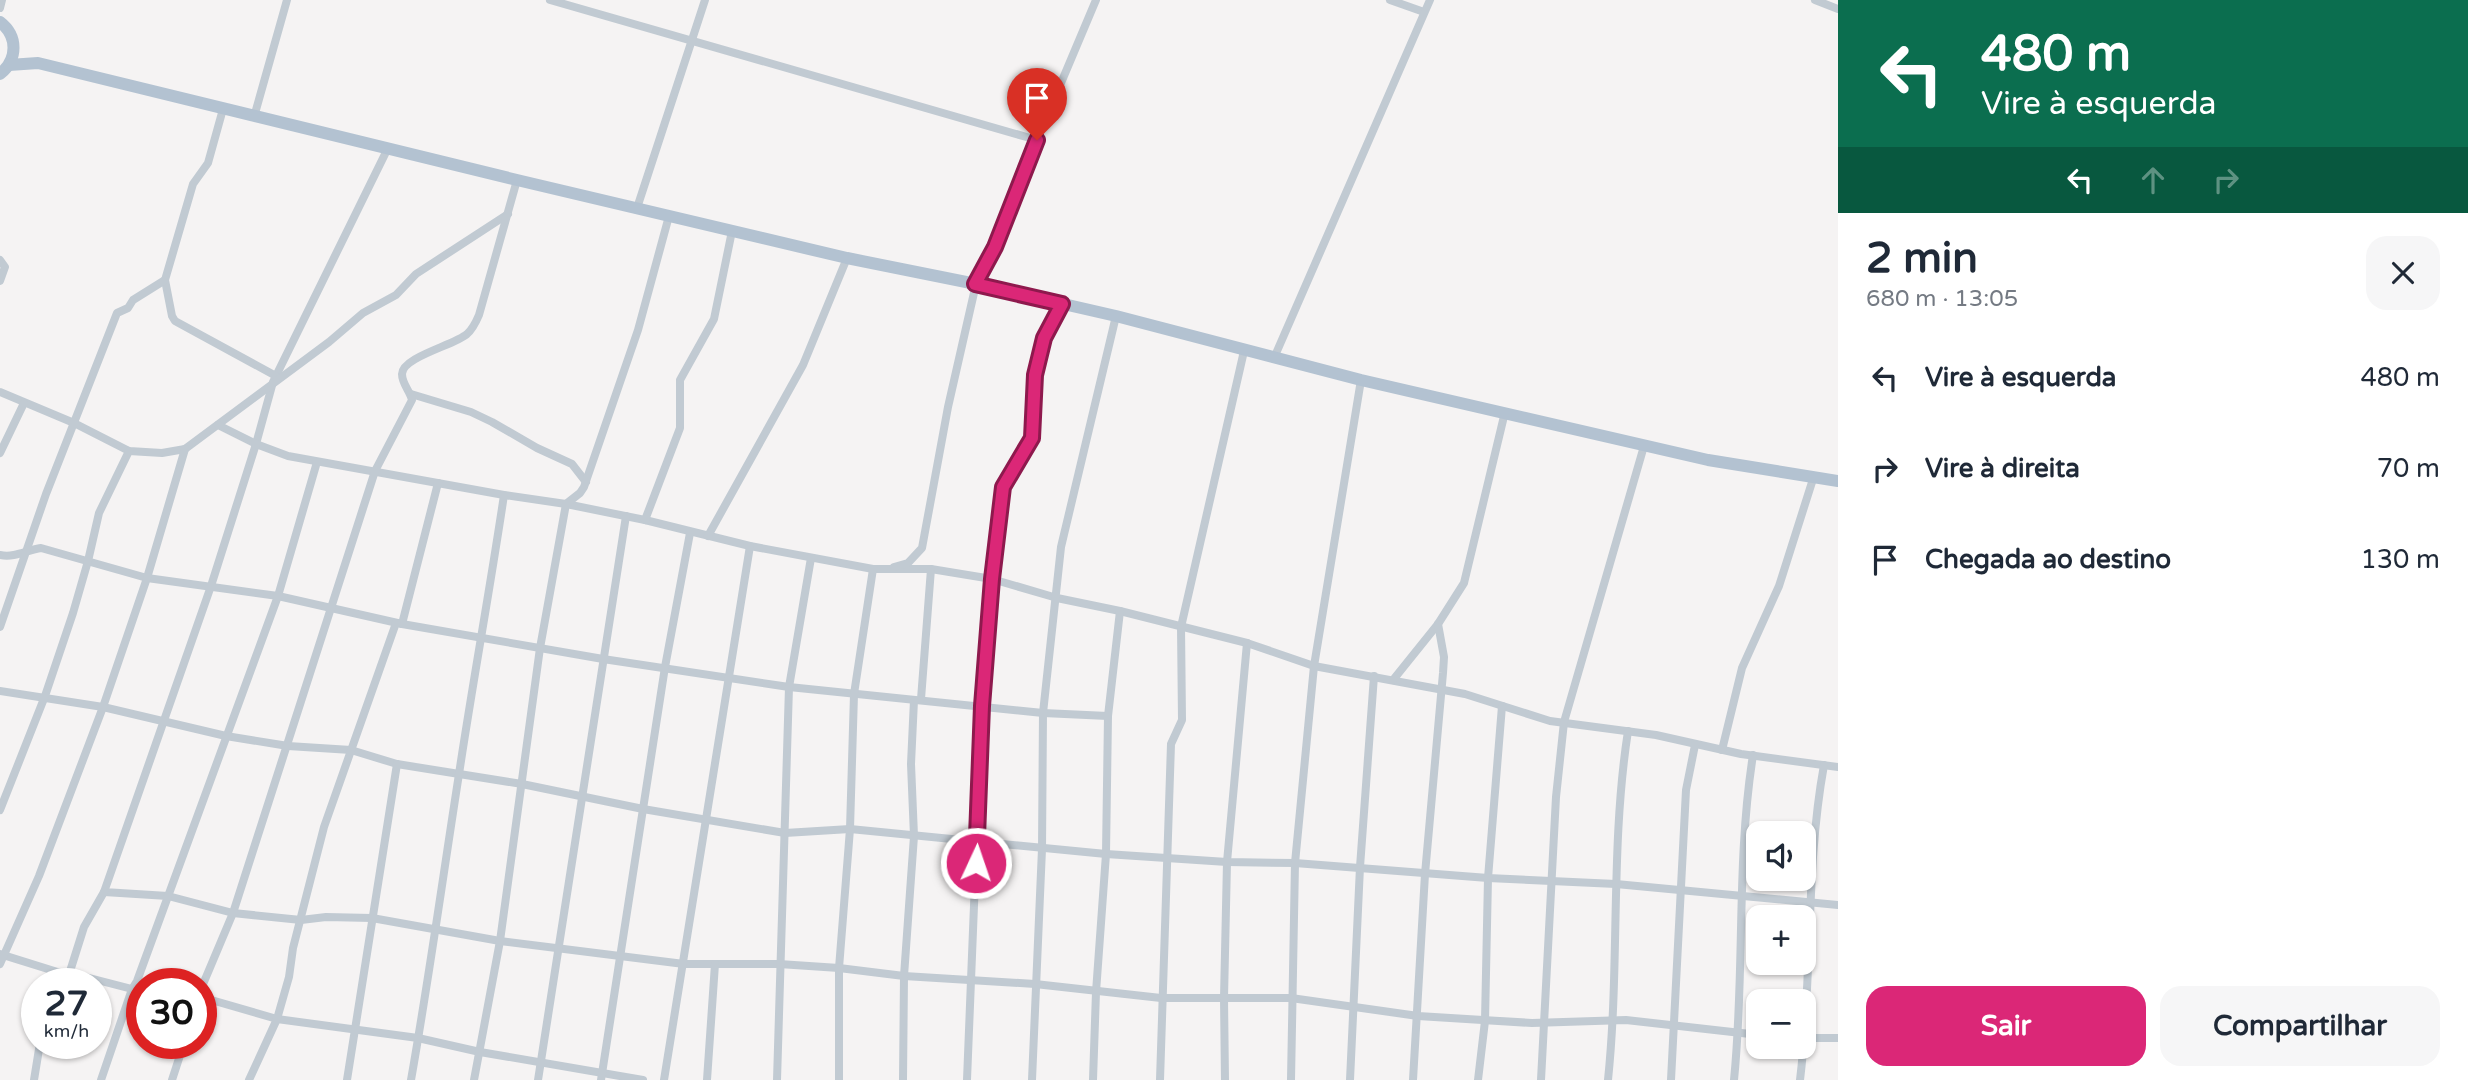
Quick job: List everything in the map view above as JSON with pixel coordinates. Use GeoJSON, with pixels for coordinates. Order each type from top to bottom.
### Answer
{"type":"FeatureCollection","features":[{"type":"Feature","properties":{"kind":"main road"},"geometry":{"type":"LineString","coordinates":[[0,22],[11,34],[14,46],[5,69]]}},
{"type":"Feature","properties":{"kind":"main road"},"geometry":{"type":"LineString","coordinates":[[14,46],[38,62],[387,150],[847,258],[1116,316],[1361,380],[1644,446],[1813,479],[1838,481]]}},
{"type":"Feature","properties":{"kind":"main road"},"geometry":{"type":"LineString","coordinates":[[5,69],[38,62]]}},
{"type":"Feature","properties":{"kind":"street"},"geometry":{"type":"LineString","coordinates":[[0,8],[2,0]]}},
{"type":"Feature","properties":{"kind":"street"},"geometry":{"type":"LineString","coordinates":[[254,117],[287,0]]}},
{"type":"Feature","properties":{"kind":"street"},"geometry":{"type":"LineString","coordinates":[[550,0],[1037,140]]}},
{"type":"Feature","properties":{"kind":"street"},"geometry":{"type":"LineString","coordinates":[[637,208],[705,0]]}},
{"type":"Feature","properties":{"kind":"street"},"geometry":{"type":"LineString","coordinates":[[886,569],[908,563],[922,548],[948,407],[975,284],[995,247],[1096,0]]}},
{"type":"Feature","properties":{"kind":"street"},"geometry":{"type":"LineString","coordinates":[[1390,0],[1424,12]]}},
{"type":"Feature","properties":{"kind":"street"},"geometry":{"type":"LineString","coordinates":[[1274,358],[1430,0]]}},
{"type":"Feature","properties":{"kind":"street"},"geometry":{"type":"LineString","coordinates":[[1815,0],[1838,9]]}},
{"type":"Feature","properties":{"kind":"street"},"geometry":{"type":"LineString","coordinates":[[223,109],[208,163],[193,184],[164,280],[175,321],[274,379]]}},
{"type":"Feature","properties":{"kind":"street"},"geometry":{"type":"LineString","coordinates":[[72,968],[84,927],[104,892],[165,721],[211,586],[274,379],[387,150]]}},
{"type":"Feature","properties":{"kind":"street"},"geometry":{"type":"LineString","coordinates":[[210,968],[233,912],[375,471],[412,400],[402,375],[407,364],[466,336],[473,328],[517,180]]}},
{"type":"Feature","properties":{"kind":"street"},"geometry":{"type":"LineString","coordinates":[[0,392],[74,423],[129,451],[162,453],[185,449],[274,379],[329,342],[363,313],[396,295],[416,274],[508,214]]}},
{"type":"Feature","properties":{"kind":"street"},"geometry":{"type":"LineString","coordinates":[[474,1080],[500,942],[540,648],[566,504],[580,494],[586,482],[638,330],[669,216]]}},
{"type":"Feature","properties":{"kind":"street"},"geometry":{"type":"LineString","coordinates":[[645,520],[680,428],[680,380],[714,319],[732,231]]}},
{"type":"Feature","properties":{"kind":"street"},"geometry":{"type":"LineString","coordinates":[[708,536],[803,365],[847,258]]}},
{"type":"Feature","properties":{"kind":"street"},"geometry":{"type":"LineString","coordinates":[[0,260],[5,267],[0,281]]}},
{"type":"Feature","properties":{"kind":"street"},"geometry":{"type":"LineString","coordinates":[[0,627],[46,494],[117,313],[128,308],[133,300],[164,280]]}},
{"type":"Feature","properties":{"kind":"street"},"geometry":{"type":"LineString","coordinates":[[967,1080],[982,706],[992,579],[1003,487],[1032,438],[1035,375],[1044,338],[1062,304]]}},
{"type":"Feature","properties":{"kind":"street"},"geometry":{"type":"LineString","coordinates":[[1032,1080],[1042,849],[1043,713],[1061,547],[1116,316]]}},
{"type":"Feature","properties":{"kind":"street"},"geometry":{"type":"LineString","coordinates":[[1160,1080],[1171,744],[1182,720],[1181,627],[1244,351]]}},
{"type":"Feature","properties":{"kind":"street"},"geometry":{"type":"LineString","coordinates":[[1291,1080],[1295,863],[1314,666],[1361,380]]}},
{"type":"Feature","properties":{"kind":"street"},"geometry":{"type":"LineString","coordinates":[[411,394],[471,412],[492,422],[537,448],[572,464],[586,482]]}},
{"type":"Feature","properties":{"kind":"street"},"geometry":{"type":"LineString","coordinates":[[0,453],[24,403]]}},
{"type":"Feature","properties":{"kind":"street"},"geometry":{"type":"LineString","coordinates":[[1392,680],[1438,624],[1464,583],[1505,412]]}},
{"type":"Feature","properties":{"kind":"street"},"geometry":{"type":"LineString","coordinates":[[218,425],[288,456],[566,504],[750,546],[873,569],[931,569],[992,579],[1057,598],[1247,643],[1314,666],[1465,694],[1550,720],[1657,735],[1753,755],[1838,766]]}},
{"type":"Feature","properties":{"kind":"street"},"geometry":{"type":"LineString","coordinates":[[1541,1080],[1556,785],[1564,722],[1644,446]]}},
{"type":"Feature","properties":{"kind":"street"},"geometry":{"type":"LineString","coordinates":[[0,964],[1,954],[38,876],[103,707],[147,578],[185,449]]}},
{"type":"Feature","properties":{"kind":"street"},"geometry":{"type":"LineString","coordinates":[[0,810],[45,696],[88,561],[99,513],[129,451]]}},
{"type":"Feature","properties":{"kind":"street"},"geometry":{"type":"LineString","coordinates":[[144,968],[278,596],[317,462]]}},
{"type":"Feature","properties":{"kind":"street"},"geometry":{"type":"LineString","coordinates":[[1722,750],[1742,668],[1779,586],[1813,479]]}},
{"type":"Feature","properties":{"kind":"street"},"geometry":{"type":"LineString","coordinates":[[249,1080],[277,1019],[324,827],[399,623],[438,483]]}},
{"type":"Feature","properties":{"kind":"street"},"geometry":{"type":"LineString","coordinates":[[411,1080],[504,495]]}},
{"type":"Feature","properties":{"kind":"street"},"geometry":{"type":"LineString","coordinates":[[538,1080],[626,516]]}},
{"type":"Feature","properties":{"kind":"street"},"geometry":{"type":"LineString","coordinates":[[602,1077],[665,667],[690,533]]}},
{"type":"Feature","properties":{"kind":"street"},"geometry":{"type":"LineString","coordinates":[[664,1080],[750,546]]}},
{"type":"Feature","properties":{"kind":"street"},"geometry":{"type":"LineString","coordinates":[[0,555],[13,556],[28,549],[41,548],[147,578],[278,596],[482,639],[789,687],[1043,713],[1108,716]]}},
{"type":"Feature","properties":{"kind":"street"},"geometry":{"type":"LineString","coordinates":[[777,1080],[789,687],[811,558]]}},
{"type":"Feature","properties":{"kind":"street"},"geometry":{"type":"LineString","coordinates":[[839,1080],[839,968],[850,829],[854,694],[873,569]]}},
{"type":"Feature","properties":{"kind":"street"},"geometry":{"type":"LineString","coordinates":[[903,1080],[904,976],[914,836],[911,764],[931,569]]}},
{"type":"Feature","properties":{"kind":"street"},"geometry":{"type":"LineString","coordinates":[[1093,1080],[1106,854],[1108,716],[1120,611]]}},
{"type":"Feature","properties":{"kind":"street"},"geometry":{"type":"LineString","coordinates":[[1413,1080],[1425,874],[1444,657],[1438,624]]}},
{"type":"Feature","properties":{"kind":"street"},"geometry":{"type":"LineString","coordinates":[[1225,1080],[1227,862],[1247,643]]}},
{"type":"Feature","properties":{"kind":"street"},"geometry":{"type":"LineString","coordinates":[[1350,1080],[1360,867],[1374,676]]}},
{"type":"Feature","properties":{"kind":"street"},"geometry":{"type":"LineString","coordinates":[[0,691],[103,707],[226,736],[288,746],[351,750],[397,764],[785,832],[850,829],[1106,854],[1227,862],[1295,863],[1425,874],[1616,884],[1838,905]]}},
{"type":"Feature","properties":{"kind":"street"},"geometry":{"type":"LineString","coordinates":[[1478,1080],[1485,1021],[1488,878],[1502,706]]}},
{"type":"Feature","properties":{"kind":"street"},"geometry":{"type":"LineString","coordinates":[[1608,1080],[1614,1021],[1621,780],[1628,731]]}},
{"type":"Feature","properties":{"kind":"street"},"geometry":{"type":"LineString","coordinates":[[1671,1080],[1686,790],[1695,745]]}},
{"type":"Feature","properties":{"kind":"street"},"geometry":{"type":"LineString","coordinates":[[1734,1080],[1739,1033],[1746,799],[1753,755]]}},
{"type":"Feature","properties":{"kind":"street"},"geometry":{"type":"LineString","coordinates":[[347,1080],[397,764]]}},
{"type":"Feature","properties":{"kind":"street"},"geometry":{"type":"LineString","coordinates":[[1807,989],[1815,815],[1825,765]]}},
{"type":"Feature","properties":{"kind":"street"},"geometry":{"type":"LineString","coordinates":[[104,892],[168,897],[233,912],[301,920],[327,917],[372,918],[500,942],[684,964],[779,964],[904,976],[1035,984],[1161,998],[1291,999],[1418,1016],[1545,1023],[1614,1021],[1746,1034]]}},
{"type":"Feature","properties":{"kind":"street"},"geometry":{"type":"LineString","coordinates":[[1,954],[45,968]]}},
{"type":"Feature","properties":{"kind":"street"},"geometry":{"type":"LineString","coordinates":[[707,1080],[715,964]]}},
{"type":"Feature","properties":{"kind":"street"},"geometry":{"type":"LineString","coordinates":[[217,1002],[277,1019],[418,1038],[602,1077],[643,1080]]}},
{"type":"Feature","properties":{"kind":"street"},"geometry":{"type":"LineString","coordinates":[[101,1080],[126,1016]]}},
{"type":"Feature","properties":{"kind":"street"},"geometry":{"type":"LineString","coordinates":[[1816,1038],[1838,1038]]}},
{"type":"Feature","properties":{"kind":"street"},"geometry":{"type":"LineString","coordinates":[[34,1080],[37,1059]]}},
{"type":"Feature","properties":{"kind":"street"},"geometry":{"type":"LineString","coordinates":[[172,1080],[179,1059]]}},
{"type":"Feature","properties":{"kind":"street"},"geometry":{"type":"LineString","coordinates":[[1800,1080],[1802,1059]]}},
{"type":"Feature","properties":{"kind":"route"},"geometry":{"type":"LineString","coordinates":[[976,863],[982,706],[992,579],[1003,487],[1032,438],[1035,375],[1044,338],[1062,304],[975,284],[995,247],[1037,140]]}}]}
